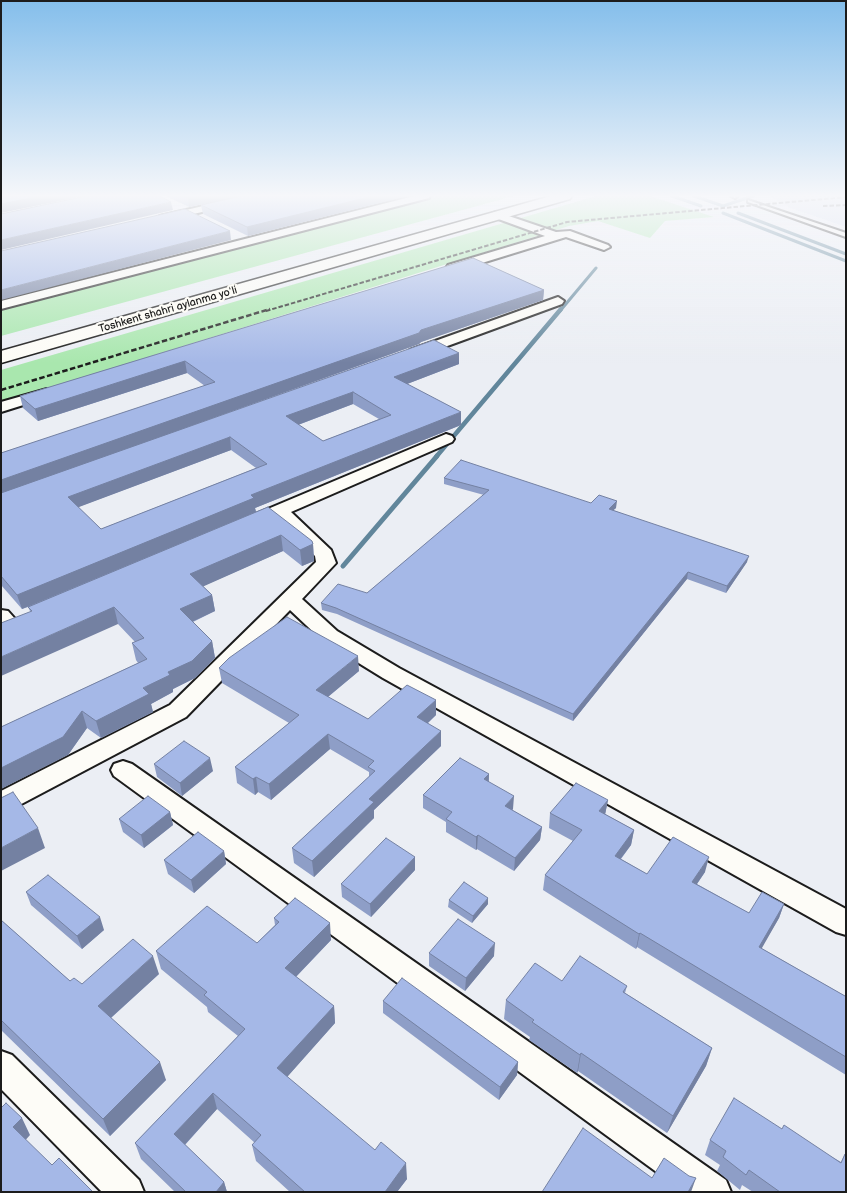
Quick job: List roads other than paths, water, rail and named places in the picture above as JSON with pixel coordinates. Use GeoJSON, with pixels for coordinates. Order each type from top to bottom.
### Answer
{"type":"FeatureCollection","features":[{"type":"Feature","properties":{"kind":"highway","name":"Toshkent shahri aylanma yoʻli"},"geometry":{"type":"LineString","coordinates":[[1,346],[341,252]]}},
{"type":"Feature","properties":{"kind":"highway","name":"Toshkent shahri aylanma yoʻli"},"geometry":{"type":"LineString","coordinates":[[1,358],[370,252]]}},
{"type":"Feature","properties":{"kind":"street"},"geometry":{"type":"LineString","coordinates":[[1,305],[204,252]]}},
{"type":"Feature","properties":{"kind":"street"},"geometry":{"type":"LineString","coordinates":[[440,272],[505,252]]}},
{"type":"Feature","properties":{"kind":"street"},"geometry":{"type":"LineString","coordinates":[[400,358],[558,302]]}},
{"type":"Feature","properties":{"kind":"street"},"geometry":{"type":"LineString","coordinates":[[1,407],[58,389]]}},
{"type":"Feature","properties":{"kind":"street"},"geometry":{"type":"LineString","coordinates":[[235,530],[446,439]]}},
{"type":"Feature","properties":{"kind":"street"},"geometry":{"type":"LineString","coordinates":[[1,803],[178,711],[326,563],[324,554],[280,511]]}},
{"type":"Feature","properties":{"kind":"street"},"geometry":{"type":"LineString","coordinates":[[291,599],[312,621],[330,636],[391,673],[846,923]]}},
{"type":"Feature","properties":{"kind":"street"},"geometry":{"type":"LineString","coordinates":[[123,770],[714,1192]]}},
{"type":"Feature","properties":{"kind":"street"},"geometry":{"type":"LineString","coordinates":[[1,1066],[127,1192]]}},
{"type":"Feature","properties":{"kind":"waterway"},"geometry":{"type":"LineString","coordinates":[[822,252],[846,261]]}},
{"type":"Feature","properties":{"kind":"waterway"},"geometry":{"type":"LineString","coordinates":[[840,252],[846,254]]}},
{"type":"Feature","properties":{"kind":"waterway"},"geometry":{"type":"LineString","coordinates":[[560,311],[596,268]]}},
{"type":"Feature","properties":{"kind":"waterway"},"geometry":{"type":"LineString","coordinates":[[436,457],[561,309]]}},
{"type":"Feature","properties":{"kind":"waterway"},"geometry":{"type":"LineString","coordinates":[[343,566],[437,456]]}},
{"type":"Feature","properties":{"kind":"railway"},"geometry":{"type":"LineString","coordinates":[[266,311],[467,252]]}},
{"type":"Feature","properties":{"kind":"railway"},"geometry":{"type":"LineString","coordinates":[[1,390],[270,309]]}}]}
